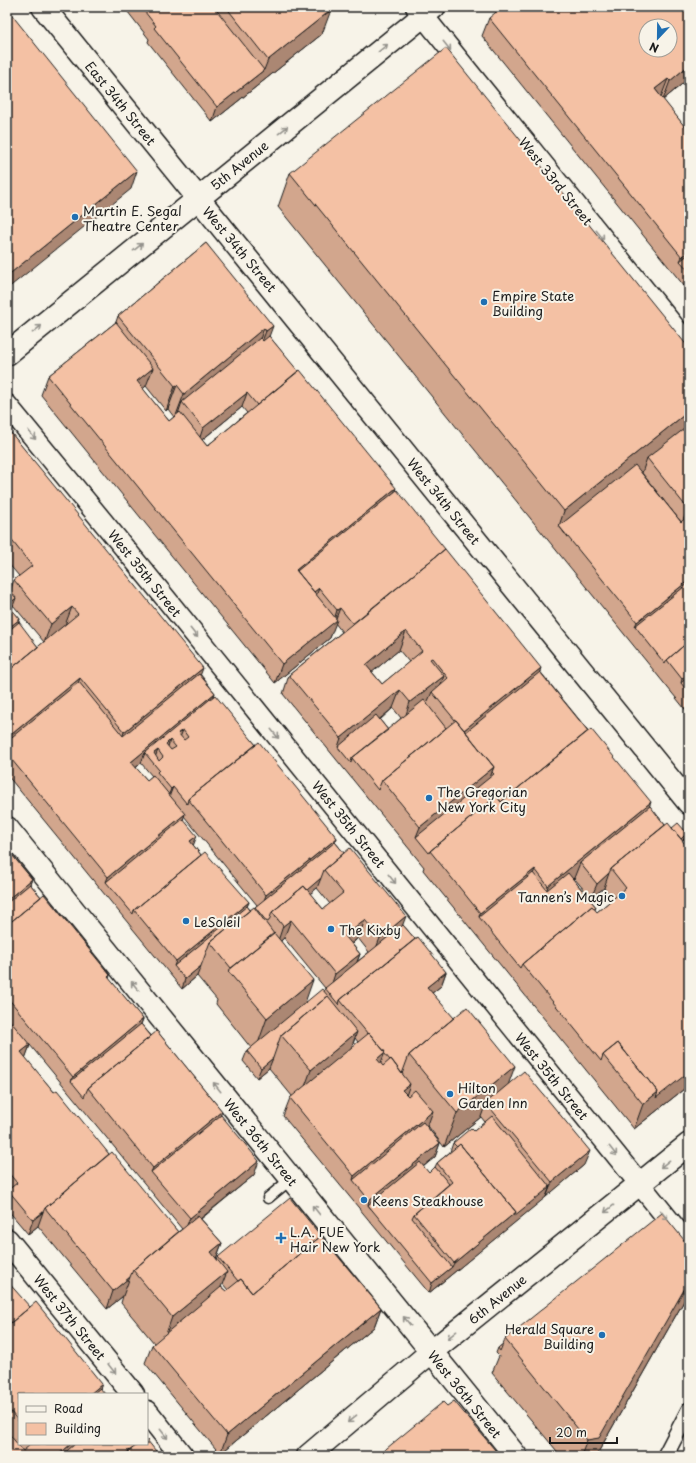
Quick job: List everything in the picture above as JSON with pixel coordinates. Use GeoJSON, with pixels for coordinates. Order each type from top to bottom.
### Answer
{"type":"FeatureCollection","features":[{"type":"Feature","properties":{"kind":"main road","name":"East 34th Street"},"geometry":{"type":"LineString","coordinates":[[43,7],[198,199]]}},
{"type":"Feature","properties":{"kind":"main road","name":"5th Avenue"},"geometry":{"type":"LineString","coordinates":[[7,354],[198,199],[424,10]]}},
{"type":"Feature","properties":{"kind":"main road","name":"West 34th Street"},"geometry":{"type":"LineString","coordinates":[[198,199],[286,305],[689,803]]}},
{"type":"Feature","properties":{"kind":"main road","name":"West 36th Street"},"geometry":{"type":"LineString","coordinates":[[7,828],[516,1456]]}},
{"type":"Feature","properties":{"kind":"main road","name":"6th Avenue"},"geometry":{"type":"LineString","coordinates":[[308,1456],[432,1352],[689,1144]]}},
{"type":"Feature","properties":{"kind":"main road","name":"West 37th Street"},"geometry":{"type":"LineString","coordinates":[[7,1240],[132,1393]]}},
{"type":"Feature","properties":{"kind":"main road"},"geometry":{"type":"LineString","coordinates":[[148,1413],[182,1456]]}},
{"type":"Feature","properties":{"kind":"street","name":"West 33rd Street"},"geometry":{"type":"LineString","coordinates":[[424,10],[689,345]]}},
{"type":"Feature","properties":{"kind":"street","name":"West 35th Street"},"geometry":{"type":"LineString","coordinates":[[7,404],[689,1245]]}},
{"type":"Feature","properties":{"kind":"street"},"geometry":{"type":"LineString","coordinates":[[665,1456],[689,1410]]}},
{"type":"Feature","properties":{"kind":"lane"},"geometry":{"type":"LineString","coordinates":[[268,1198],[291,1179]]}},
{"type":"Feature","properties":{"kind":"building"},"geometry":{"type":"Polygon","coordinates":[[[141,7],[214,7],[264,70],[217,107],[154,28],[156,26],[141,7]]]}},
{"type":"Feature","properties":{"kind":"building"},"geometry":{"type":"Polygon","coordinates":[[[226,7],[329,7],[331,10],[268,60],[226,7]]]}},
{"type":"Feature","properties":{"kind":"building"},"geometry":{"type":"Polygon","coordinates":[[[502,7],[689,7],[689,65],[670,81],[668,79],[655,89],[689,132],[689,251],[682,257],[489,18],[502,7]]]}},
{"type":"Feature","properties":{"kind":"building"},"geometry":{"type":"Polygon","coordinates":[[[7,9],[137,171],[7,276],[7,9]]]}},
{"type":"Feature","properties":{"kind":"building","name":"Empire State Building"},"geometry":{"type":"Polygon","coordinates":[[[446,48],[689,348],[689,411],[564,511],[290,173],[446,48]]]}},
{"type":"Feature","properties":{"kind":"building"},"geometry":{"type":"Polygon","coordinates":[[[206,243],[273,326],[266,331],[264,328],[184,394],[177,385],[175,386],[118,316],[206,243]]]}},
{"type":"Feature","properties":{"kind":"building"},"geometry":{"type":"Polygon","coordinates":[[[689,254],[689,271],[680,261],[689,254]]]}},
{"type":"Feature","properties":{"kind":"building"},"geometry":{"type":"Polygon","coordinates":[[[116,322],[153,368],[137,381],[169,421],[180,412],[207,446],[300,370],[396,488],[296,570],[337,620],[282,664],[48,376],[116,322]]]}},
{"type":"Feature","properties":{"kind":"building"},"geometry":{"type":"Polygon","coordinates":[[[269,336],[298,371],[257,405],[247,393],[203,428],[182,402],[260,338],[263,341],[269,336]]]}},
{"type":"Feature","properties":{"kind":"building"},"geometry":{"type":"Polygon","coordinates":[[[689,425],[689,507],[688,509],[647,458],[689,425]]]}},
{"type":"Feature","properties":{"kind":"building"},"geometry":{"type":"Polygon","coordinates":[[[7,428],[203,668],[124,732],[80,678],[7,738],[7,672],[78,614],[72,607],[51,624],[14,580],[32,566],[9,537],[7,539],[7,428]]]}},
{"type":"Feature","properties":{"kind":"building"},"geometry":{"type":"Polygon","coordinates":[[[635,465],[681,522],[689,515],[689,580],[637,622],[559,526],[635,465]]]}},
{"type":"Feature","properties":{"kind":"building"},"geometry":{"type":"Polygon","coordinates":[[[397,490],[445,549],[353,624],[340,608],[337,610],[319,588],[314,592],[297,571],[397,490]]]}},
{"type":"Feature","properties":{"kind":"building"},"geometry":{"type":"Polygon","coordinates":[[[445,549],[541,668],[464,730],[432,692],[448,678],[432,658],[430,659],[444,676],[410,702],[400,690],[341,738],[289,675],[445,549]],[[406,631],[366,665],[382,684],[422,651],[406,631]]]}},
{"type":"Feature","properties":{"kind":"building"},"geometry":{"type":"Polygon","coordinates":[[[689,583],[689,641],[667,660],[665,664],[635,626],[689,583]]]}},
{"type":"Feature","properties":{"kind":"building"},"geometry":{"type":"Polygon","coordinates":[[[7,587],[16,598],[8,605],[20,619],[7,629],[7,587]]]}},
{"type":"Feature","properties":{"kind":"building"},"geometry":{"type":"Polygon","coordinates":[[[19,622],[38,647],[7,672],[7,632],[19,622]]]}},
{"type":"Feature","properties":{"kind":"building"},"geometry":{"type":"Polygon","coordinates":[[[689,641],[689,673],[682,679],[667,660],[689,641]]]}},
{"type":"Feature","properties":{"kind":"building"},"geometry":{"type":"Polygon","coordinates":[[[540,672],[588,731],[501,802],[497,796],[429,853],[416,837],[494,774],[492,772],[494,767],[466,732],[540,672]]]}},
{"type":"Feature","properties":{"kind":"building"},"geometry":{"type":"Polygon","coordinates":[[[199,674],[215,693],[131,762],[147,780],[153,775],[185,814],[108,877],[7,754],[7,741],[79,682],[123,736],[199,674]]]}},
{"type":"Feature","properties":{"kind":"building"},"geometry":{"type":"Polygon","coordinates":[[[689,676],[689,693],[681,683],[689,676]]]}},
{"type":"Feature","properties":{"kind":"building"},"geometry":{"type":"Polygon","coordinates":[[[215,695],[256,745],[188,799],[187,804],[173,787],[171,789],[157,772],[159,770],[145,753],[215,695]],[[183,730],[178,733],[184,740],[188,737],[183,730]],[[170,740],[166,744],[171,750],[176,747],[170,740]],[[158,750],[154,753],[159,761],[163,757],[158,750]]]}},
{"type":"Feature","properties":{"kind":"building"},"geometry":{"type":"Polygon","coordinates":[[[424,700],[446,728],[382,780],[378,790],[352,758],[424,700]]]}},
{"type":"Feature","properties":{"kind":"building"},"geometry":{"type":"Polygon","coordinates":[[[376,715],[388,730],[352,758],[351,763],[338,747],[376,715]]]}},
{"type":"Feature","properties":{"kind":"building"},"geometry":{"type":"Polygon","coordinates":[[[456,720],[494,767],[420,827],[382,780],[456,720]]]}},
{"type":"Feature","properties":{"kind":"building"},"geometry":{"type":"Polygon","coordinates":[[[591,729],[651,802],[548,886],[535,869],[480,913],[430,851],[497,796],[501,802],[591,729]]]}},
{"type":"Feature","properties":{"kind":"building"},"geometry":{"type":"Polygon","coordinates":[[[259,742],[337,838],[266,895],[188,799],[259,742]]]}},
{"type":"Feature","properties":{"kind":"building"},"geometry":{"type":"Polygon","coordinates":[[[650,806],[665,825],[611,869],[609,873],[597,884],[580,863],[650,806]]]}},
{"type":"Feature","properties":{"kind":"building"},"geometry":{"type":"Polygon","coordinates":[[[183,819],[197,836],[190,841],[201,855],[134,910],[133,914],[106,882],[183,819]]]}},
{"type":"Feature","properties":{"kind":"building"},"geometry":{"type":"Polygon","coordinates":[[[668,823],[689,849],[689,1072],[656,1098],[658,1092],[618,1043],[603,1055],[601,1061],[522,964],[592,906],[597,912],[626,888],[611,869],[668,823]]]}},
{"type":"Feature","properties":{"kind":"building"},"geometry":{"type":"Polygon","coordinates":[[[678,823],[687,833],[681,839],[672,828],[678,823]]]}},
{"type":"Feature","properties":{"kind":"building"},"geometry":{"type":"Polygon","coordinates":[[[335,842],[344,853],[324,870],[321,878],[307,890],[304,886],[272,912],[269,921],[267,922],[255,907],[335,842]]]}},
{"type":"Feature","properties":{"kind":"building"},"geometry":{"type":"Polygon","coordinates":[[[350,848],[406,916],[380,938],[365,920],[345,936],[360,954],[335,974],[291,920],[283,926],[272,912],[304,886],[323,909],[343,893],[324,870],[350,848]]]}},
{"type":"Feature","properties":{"kind":"building"},"geometry":{"type":"Polygon","coordinates":[[[7,849],[32,879],[7,900],[7,849]]]}},
{"type":"Feature","properties":{"kind":"building","name":"LeSoleil"},"geometry":{"type":"Polygon","coordinates":[[[205,852],[249,902],[176,961],[134,910],[205,852]]]}},
{"type":"Feature","properties":{"kind":"building"},"geometry":{"type":"Polygon","coordinates":[[[533,873],[547,890],[568,873],[596,907],[594,908],[592,906],[522,964],[520,968],[479,917],[533,873]]]}},
{"type":"Feature","properties":{"kind":"building"},"geometry":{"type":"Polygon","coordinates":[[[30,884],[41,897],[7,925],[7,903],[30,884]]]}},
{"type":"Feature","properties":{"kind":"building"},"geometry":{"type":"Polygon","coordinates":[[[44,894],[110,975],[108,977],[143,1019],[73,1077],[7,997],[7,925],[44,894]]]}},
{"type":"Feature","properties":{"kind":"building"},"geometry":{"type":"Polygon","coordinates":[[[247,906],[250,910],[210,942],[201,966],[185,979],[174,966],[247,906]]]}},
{"type":"Feature","properties":{"kind":"building"},"geometry":{"type":"Polygon","coordinates":[[[254,907],[274,934],[231,968],[210,942],[254,907]]]}},
{"type":"Feature","properties":{"kind":"building"},"geometry":{"type":"Polygon","coordinates":[[[403,925],[415,939],[340,1000],[339,1005],[325,988],[403,925]]]}},
{"type":"Feature","properties":{"kind":"building"},"geometry":{"type":"Polygon","coordinates":[[[274,933],[313,980],[267,1018],[228,971],[274,933]]]}},
{"type":"Feature","properties":{"kind":"building"},"geometry":{"type":"Polygon","coordinates":[[[418,937],[446,972],[427,987],[454,1018],[409,1055],[402,1074],[391,1059],[390,1060],[384,1053],[385,1052],[340,1000],[418,937]]]}},
{"type":"Feature","properties":{"kind":"building"},"geometry":{"type":"Polygon","coordinates":[[[322,989],[328,996],[281,1035],[273,1058],[261,1068],[247,1051],[322,989]]]}},
{"type":"Feature","properties":{"kind":"building"},"geometry":{"type":"Polygon","coordinates":[[[328,996],[357,1032],[311,1070],[281,1035],[328,996]]]}},
{"type":"Feature","properties":{"kind":"building"},"geometry":{"type":"Polygon","coordinates":[[[467,1007],[515,1066],[457,1113],[409,1055],[467,1007]]]}},
{"type":"Feature","properties":{"kind":"building"},"geometry":{"type":"Polygon","coordinates":[[[7,1017],[30,1045],[21,1052],[54,1092],[57,1090],[109,1154],[33,1220],[8,1190],[17,1183],[7,1171],[7,1017]]]}},
{"type":"Feature","properties":{"kind":"building"},"geometry":{"type":"Polygon","coordinates":[[[141,1024],[151,1036],[88,1088],[84,1097],[71,1081],[141,1024]]]}},
{"type":"Feature","properties":{"kind":"building"},"geometry":{"type":"Polygon","coordinates":[[[157,1031],[222,1111],[153,1168],[88,1088],[157,1031]]]}},
{"type":"Feature","properties":{"kind":"building"},"geometry":{"type":"Polygon","coordinates":[[[369,1033],[385,1052],[377,1059],[383,1066],[391,1059],[410,1084],[402,1090],[408,1096],[415,1090],[433,1111],[354,1176],[290,1098],[369,1033]]]}},
{"type":"Feature","properties":{"kind":"building"},"geometry":{"type":"Polygon","coordinates":[[[618,1043],[658,1092],[643,1104],[603,1055],[618,1043]]]}},
{"type":"Feature","properties":{"kind":"building"},"geometry":{"type":"Polygon","coordinates":[[[524,1071],[590,1151],[552,1182],[486,1103],[524,1071]]]}},
{"type":"Feature","properties":{"kind":"building"},"geometry":{"type":"Polygon","coordinates":[[[221,1115],[259,1161],[190,1218],[151,1172],[221,1115]]]}},
{"type":"Feature","properties":{"kind":"building"},"geometry":{"type":"Polygon","coordinates":[[[492,1116],[550,1187],[514,1216],[516,1212],[460,1144],[457,1147],[453,1143],[471,1128],[474,1131],[492,1116]]]}},
{"type":"Feature","properties":{"kind":"building"},"geometry":{"type":"Polygon","coordinates":[[[423,1122],[440,1143],[369,1200],[353,1180],[423,1122]]]}},
{"type":"Feature","properties":{"kind":"building"},"geometry":{"type":"Polygon","coordinates":[[[460,1144],[516,1212],[454,1263],[414,1214],[452,1182],[437,1163],[460,1144]]]}},
{"type":"Feature","properties":{"kind":"building"},"geometry":{"type":"Polygon","coordinates":[[[112,1152],[178,1232],[133,1270],[130,1277],[113,1291],[45,1208],[112,1152]]]}},
{"type":"Feature","properties":{"kind":"building"},"geometry":{"type":"Polygon","coordinates":[[[420,1162],[429,1173],[435,1167],[449,1184],[414,1214],[412,1218],[452,1267],[432,1283],[368,1205],[420,1162]]]}},
{"type":"Feature","properties":{"kind":"building"},"geometry":{"type":"Polygon","coordinates":[[[290,1198],[321,1236],[252,1293],[241,1279],[238,1281],[218,1257],[290,1198]]]}},
{"type":"Feature","properties":{"kind":"building","name":"Herald Square Building"},"geometry":{"type":"Polygon","coordinates":[[[662,1213],[689,1246],[689,1281],[599,1438],[587,1440],[505,1339],[662,1213]]]}},
{"type":"Feature","properties":{"kind":"building"},"geometry":{"type":"Polygon","coordinates":[[[198,1216],[222,1243],[211,1252],[227,1272],[172,1317],[133,1270],[198,1216]]]}},
{"type":"Feature","properties":{"kind":"building"},"geometry":{"type":"Polygon","coordinates":[[[321,1236],[381,1308],[227,1435],[152,1345],[221,1287],[226,1291],[241,1279],[252,1293],[321,1236]]]}},
{"type":"Feature","properties":{"kind":"building"},"geometry":{"type":"Polygon","coordinates":[[[7,1281],[30,1307],[7,1326],[7,1281]]]}},
{"type":"Feature","properties":{"kind":"building"},"geometry":{"type":"Polygon","coordinates":[[[36,1302],[102,1384],[91,1393],[18,1393],[18,1421],[7,1407],[7,1326],[36,1302]]]}},
{"type":"Feature","properties":{"kind":"building"},"geometry":{"type":"Polygon","coordinates":[[[503,1344],[500,1351],[498,1348],[503,1344]]]}},
{"type":"Feature","properties":{"kind":"building"},"geometry":{"type":"Polygon","coordinates":[[[100,1388],[104,1393],[94,1393],[100,1388]]]}},
{"type":"Feature","properties":{"kind":"building"},"geometry":{"type":"Polygon","coordinates":[[[454,1401],[500,1456],[383,1456],[381,1453],[443,1402],[447,1406],[454,1401]]]}},
{"type":"Feature","properties":{"kind":"building"},"geometry":{"type":"Polygon","coordinates":[[[10,1435],[23,1451],[30,1445],[70,1445],[57,1456],[7,1456],[7,1438],[10,1435]]]}},
{"type":"Feature","properties":{"kind":"building"},"geometry":{"type":"Polygon","coordinates":[[[148,1441],[160,1456],[123,1456],[137,1445],[148,1445],[148,1441]]]}},
{"type":"Feature","properties":{"kind":"building"},"geometry":{"type":"Polygon","coordinates":[[[74,1445],[137,1445],[123,1456],[61,1456],[74,1445]]]}},
{"type":"Feature","properties":{"kind":"place","name":"Martin E. Segal Theatre Center"},"geometry":{"type":"Point","coordinates":[75,217]}},
{"type":"Feature","properties":{"kind":"place","name":"Empire State Building"},"geometry":{"type":"Point","coordinates":[484,302]}},
{"type":"Feature","properties":{"kind":"place","name":"The Gregorian New York City"},"geometry":{"type":"Point","coordinates":[429,798]}},
{"type":"Feature","properties":{"kind":"place","name":"Tannen’s Magic"},"geometry":{"type":"Point","coordinates":[622,896]}},
{"type":"Feature","properties":{"kind":"place","name":"LeSoleil"},"geometry":{"type":"Point","coordinates":[186,921]}},
{"type":"Feature","properties":{"kind":"place","name":"The Kixby"},"geometry":{"type":"Point","coordinates":[331,929]}},
{"type":"Feature","properties":{"kind":"place","name":"Hilton Garden Inn"},"geometry":{"type":"Point","coordinates":[450,1094]}},
{"type":"Feature","properties":{"kind":"place","name":"Keens Steakhouse"},"geometry":{"type":"Point","coordinates":[364,1200]}},
{"type":"Feature","properties":{"kind":"place","name":"L.A. FUE Hair New York"},"geometry":{"type":"Point","coordinates":[281,1238]}},
{"type":"Feature","properties":{"kind":"place","name":"Herald Square Building"},"geometry":{"type":"Point","coordinates":[602,1335]}}]}
